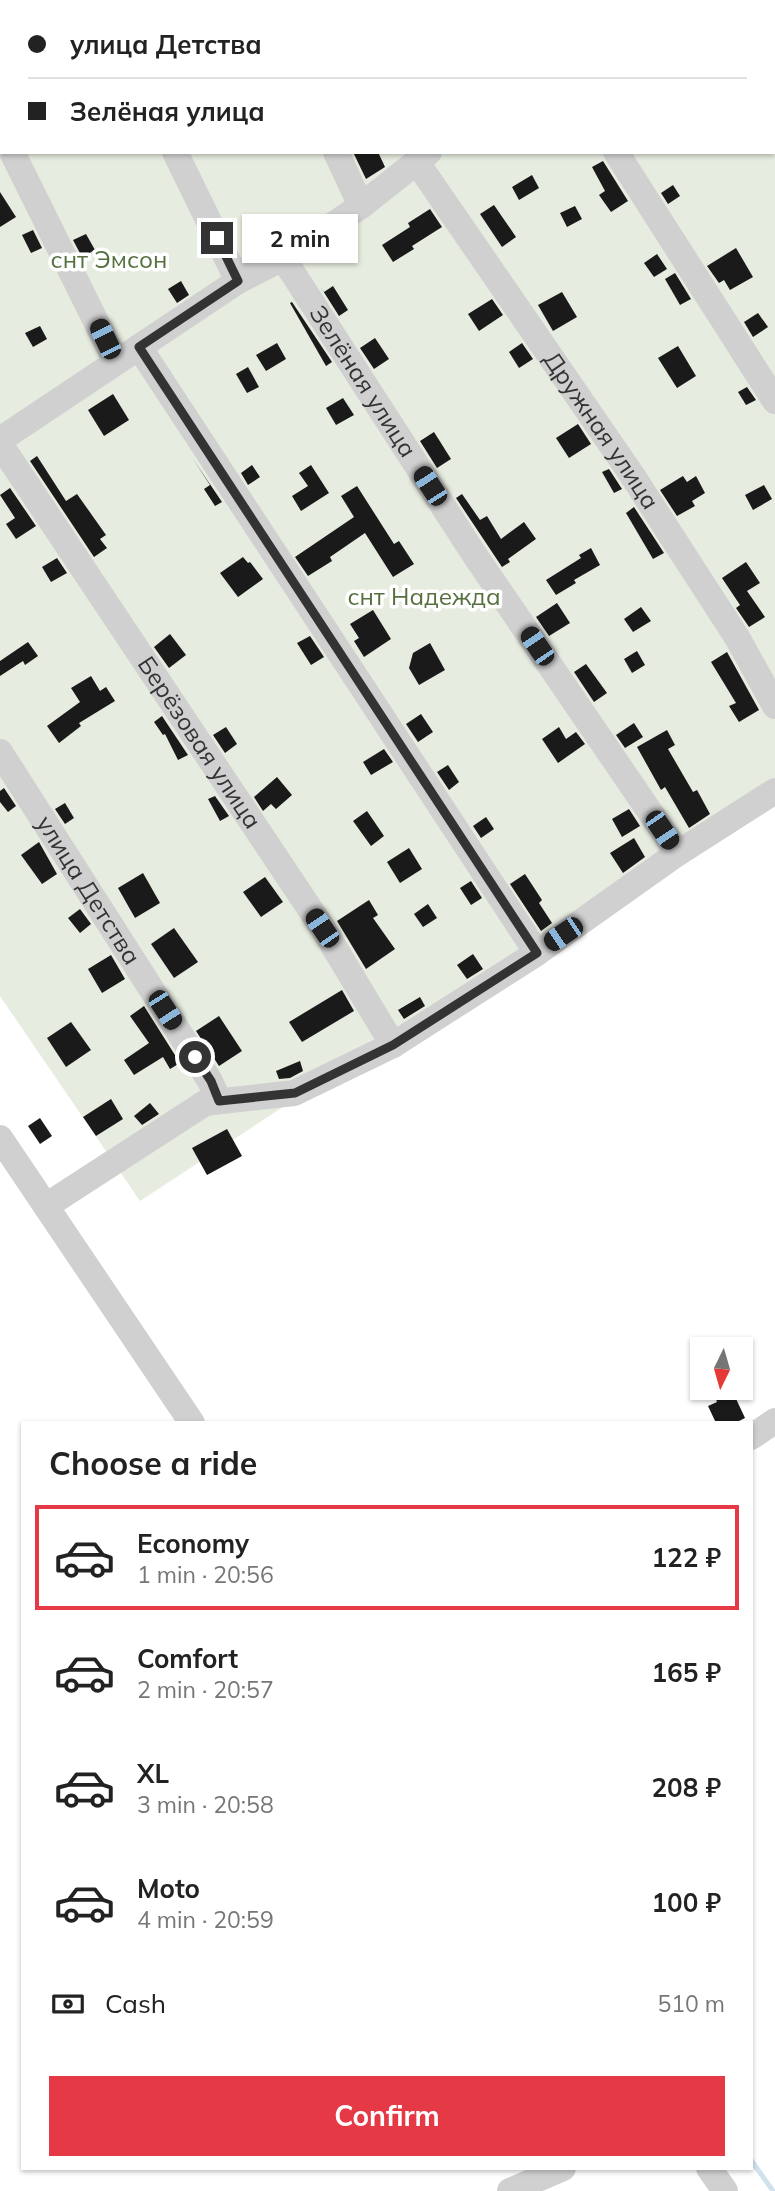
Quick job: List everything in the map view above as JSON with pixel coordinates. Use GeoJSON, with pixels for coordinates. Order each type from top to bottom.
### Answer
{"type":"FeatureCollection","features":[{"type":"Feature","properties":{"kind":"street"},"geometry":{"type":"LineString","coordinates":[[13,154],[116,362]]}},
{"type":"Feature","properties":{"kind":"street"},"geometry":{"type":"LineString","coordinates":[[176,154],[238,281]]}},
{"type":"Feature","properties":{"kind":"street"},"geometry":{"type":"LineString","coordinates":[[337,154],[361,206]]}},
{"type":"Feature","properties":{"kind":"street"},"geometry":{"type":"LineString","coordinates":[[617,154],[775,401]]}},
{"type":"Feature","properties":{"kind":"street"},"geometry":{"type":"LineString","coordinates":[[0,442],[238,281],[283,258],[361,206],[423,157]]}},
{"type":"Feature","properties":{"kind":"street","name":"Дружная улица"},"geometry":{"type":"LineString","coordinates":[[423,157],[738,639],[775,706]]}},
{"type":"Feature","properties":{"kind":"street","name":"Зелёная улица"},"geometry":{"type":"LineString","coordinates":[[283,258],[474,554],[678,853]]}},
{"type":"Feature","properties":{"kind":"street"},"geometry":{"type":"LineString","coordinates":[[139,347],[537,953]]}},
{"type":"Feature","properties":{"kind":"street","name":"Берёзовая улица"},"geometry":{"type":"LineString","coordinates":[[0,442],[322,928],[393,1045]]}},
{"type":"Feature","properties":{"kind":"street","name":"улица Детства"},"geometry":{"type":"LineString","coordinates":[[0,752],[211,1081],[219,1101]]}},
{"type":"Feature","properties":{"kind":"street"},"geometry":{"type":"LineString","coordinates":[[46,1206],[205,1103],[295,1093],[393,1045],[537,953],[678,853],[775,791]]}},
{"type":"Feature","properties":{"kind":"street"},"geometry":{"type":"LineString","coordinates":[[0,1138],[191,1421]]}},
{"type":"Feature","properties":{"kind":"street"},"geometry":{"type":"LineString","coordinates":[[753,1436],[775,1421]]}},
{"type":"Feature","properties":{"kind":"street"},"geometry":{"type":"LineString","coordinates":[[510,2191],[540,2185],[560,2170]]}},
{"type":"Feature","properties":{"kind":"street"},"geometry":{"type":"LineString","coordinates":[[710,2170],[725,2191]]}},
{"type":"Feature","properties":{"kind":"green space","name":"снт Надежда"},"geometry":{"type":"Polygon","coordinates":[[[0,154],[775,154],[775,783],[140,1201],[0,996],[0,154]]]}},
{"type":"Feature","properties":{"kind":"building"},"geometry":{"type":"Polygon","coordinates":[[[354,154],[379,154],[385,167],[366,179],[354,154]]]}},
{"type":"Feature","properties":{"kind":"building"},"geometry":{"type":"Polygon","coordinates":[[[603,161],[628,201],[611,212],[599,195],[605,191],[592,167],[603,161]]]}},
{"type":"Feature","properties":{"kind":"building"},"geometry":{"type":"Polygon","coordinates":[[[532,175],[539,188],[519,200],[512,187],[532,175]]]}},
{"type":"Feature","properties":{"kind":"building"},"geometry":{"type":"Polygon","coordinates":[[[673,185],[680,196],[668,204],[661,193],[673,185]]]}},
{"type":"Feature","properties":{"kind":"building"},"geometry":{"type":"Polygon","coordinates":[[[0,192],[16,217],[0,227],[0,192]]]}},
{"type":"Feature","properties":{"kind":"building"},"geometry":{"type":"Polygon","coordinates":[[[494,205],[516,237],[502,247],[480,214],[494,205]]]}},
{"type":"Feature","properties":{"kind":"building"},"geometry":{"type":"Polygon","coordinates":[[[575,206],[582,219],[567,227],[560,213],[575,206]]]}},
{"type":"Feature","properties":{"kind":"building"},"geometry":{"type":"Polygon","coordinates":[[[430,209],[442,227],[393,262],[382,245],[410,227],[408,223],[430,209]]]}},
{"type":"Feature","properties":{"kind":"building"},"geometry":{"type":"Polygon","coordinates":[[[33,230],[42,248],[31,253],[22,235],[33,230]]]}},
{"type":"Feature","properties":{"kind":"building"},"geometry":{"type":"Polygon","coordinates":[[[86,234],[95,250],[82,257],[73,240],[86,234]]]}},
{"type":"Feature","properties":{"kind":"building"},"geometry":{"type":"Polygon","coordinates":[[[736,248],[753,277],[730,290],[724,280],[719,283],[707,266],[736,248]]]}},
{"type":"Feature","properties":{"kind":"building"},"geometry":{"type":"Polygon","coordinates":[[[657,254],[667,269],[654,277],[644,263],[657,254]]]}},
{"type":"Feature","properties":{"kind":"building"},"geometry":{"type":"Polygon","coordinates":[[[675,273],[691,299],[680,305],[665,279],[675,273]]]}},
{"type":"Feature","properties":{"kind":"building"},"geometry":{"type":"Polygon","coordinates":[[[181,281],[189,295],[177,303],[168,289],[181,281]]]}},
{"type":"Feature","properties":{"kind":"building"},"geometry":{"type":"Polygon","coordinates":[[[320,286],[324,292],[333,286],[348,310],[339,316],[320,286]]]}},
{"type":"Feature","properties":{"kind":"building"},"geometry":{"type":"Polygon","coordinates":[[[562,292],[577,317],[553,331],[538,305],[562,292]]]}},
{"type":"Feature","properties":{"kind":"building"},"geometry":{"type":"Polygon","coordinates":[[[492,299],[503,315],[479,331],[468,314],[492,299]]]}},
{"type":"Feature","properties":{"kind":"building"},"geometry":{"type":"Polygon","coordinates":[[[292,302],[332,362],[326,366],[290,303],[292,302]]]}},
{"type":"Feature","properties":{"kind":"building"},"geometry":{"type":"Polygon","coordinates":[[[758,313],[768,327],[753,337],[744,322],[758,313]]]}},
{"type":"Feature","properties":{"kind":"building"},"geometry":{"type":"Polygon","coordinates":[[[40,326],[47,339],[33,347],[25,333],[40,326]]]}},
{"type":"Feature","properties":{"kind":"building"},"geometry":{"type":"Polygon","coordinates":[[[375,338],[389,359],[374,369],[360,348],[375,338]]]}},
{"type":"Feature","properties":{"kind":"building"},"geometry":{"type":"Polygon","coordinates":[[[277,343],[286,359],[266,371],[256,355],[277,343]]]}},
{"type":"Feature","properties":{"kind":"building"},"geometry":{"type":"Polygon","coordinates":[[[522,343],[533,359],[519,368],[509,352],[522,343]]]}},
{"type":"Feature","properties":{"kind":"building"},"geometry":{"type":"Polygon","coordinates":[[[678,346],[696,376],[677,388],[658,358],[678,346]]]}},
{"type":"Feature","properties":{"kind":"building"},"geometry":{"type":"Polygon","coordinates":[[[248,367],[259,387],[247,393],[236,374],[248,367]]]}},
{"type":"Feature","properties":{"kind":"building"},"geometry":{"type":"Polygon","coordinates":[[[747,387],[756,400],[746,405],[738,392],[747,387]]]}},
{"type":"Feature","properties":{"kind":"building"},"geometry":{"type":"Polygon","coordinates":[[[113,394],[129,420],[104,436],[88,410],[113,394]]]}},
{"type":"Feature","properties":{"kind":"building"},"geometry":{"type":"Polygon","coordinates":[[[343,398],[354,415],[336,425],[326,408],[343,398]]]}},
{"type":"Feature","properties":{"kind":"building"},"geometry":{"type":"Polygon","coordinates":[[[578,424],[591,444],[569,458],[556,438],[578,424]]]}},
{"type":"Feature","properties":{"kind":"building"},"geometry":{"type":"Polygon","coordinates":[[[434,432],[451,459],[437,468],[420,441],[434,432]]]}},
{"type":"Feature","properties":{"kind":"building"},"geometry":{"type":"Polygon","coordinates":[[[37,456],[66,501],[77,494],[106,535],[100,539],[107,548],[94,557],[30,461],[37,456]]]}},
{"type":"Feature","properties":{"kind":"building"},"geometry":{"type":"Polygon","coordinates":[[[193,459],[222,502],[215,506],[204,489],[210,485],[193,459]]]}},
{"type":"Feature","properties":{"kind":"building"},"geometry":{"type":"Polygon","coordinates":[[[252,465],[260,477],[248,485],[241,473],[252,465]]]}},
{"type":"Feature","properties":{"kind":"building"},"geometry":{"type":"Polygon","coordinates":[[[311,465],[329,493],[301,511],[292,496],[308,486],[299,473],[311,465]]]}},
{"type":"Feature","properties":{"kind":"building"},"geometry":{"type":"Polygon","coordinates":[[[609,469],[622,489],[614,493],[602,472],[609,469]]]}},
{"type":"Feature","properties":{"kind":"building"},"geometry":{"type":"Polygon","coordinates":[[[683,476],[687,482],[696,476],[705,493],[692,501],[695,506],[677,516],[660,490],[683,476]]]}},
{"type":"Feature","properties":{"kind":"building"},"geometry":{"type":"Polygon","coordinates":[[[764,485],[772,499],[753,510],[745,495],[764,485]]]}},
{"type":"Feature","properties":{"kind":"building"},"geometry":{"type":"Polygon","coordinates":[[[357,486],[394,544],[399,541],[414,564],[393,577],[365,533],[330,557],[332,561],[308,576],[295,557],[354,517],[341,496],[357,486]]]}},
{"type":"Feature","properties":{"kind":"building"},"geometry":{"type":"Polygon","coordinates":[[[10,488],[36,526],[16,539],[6,524],[15,518],[0,495],[10,488]]]}},
{"type":"Feature","properties":{"kind":"building"},"geometry":{"type":"Polygon","coordinates":[[[462,494],[480,520],[487,516],[501,539],[524,522],[536,539],[508,559],[510,562],[502,567],[456,498],[462,494]]]}},
{"type":"Feature","properties":{"kind":"building"},"geometry":{"type":"Polygon","coordinates":[[[634,507],[664,553],[653,559],[626,513],[634,507]]]}},
{"type":"Feature","properties":{"kind":"building"},"geometry":{"type":"Polygon","coordinates":[[[591,548],[600,565],[574,580],[576,583],[556,595],[546,580],[581,558],[579,555],[591,548]]]}},
{"type":"Feature","properties":{"kind":"building"},"geometry":{"type":"Polygon","coordinates":[[[243,557],[263,579],[238,597],[220,573],[243,557]]]}},
{"type":"Feature","properties":{"kind":"building"},"geometry":{"type":"Polygon","coordinates":[[[57,558],[67,573],[51,582],[42,567],[57,558]]]}},
{"type":"Feature","properties":{"kind":"building"},"geometry":{"type":"Polygon","coordinates":[[[746,562],[760,583],[747,591],[765,617],[749,627],[736,608],[740,605],[722,578],[746,562]]]}},
{"type":"Feature","properties":{"kind":"building"},"geometry":{"type":"Polygon","coordinates":[[[557,603],[570,623],[549,636],[536,617],[557,603]]]}},
{"type":"Feature","properties":{"kind":"building"},"geometry":{"type":"Polygon","coordinates":[[[641,607],[651,621],[633,632],[624,619],[641,607]]]}},
{"type":"Feature","properties":{"kind":"building"},"geometry":{"type":"Polygon","coordinates":[[[373,610],[391,639],[364,657],[354,641],[359,638],[350,624],[373,610]]]}},
{"type":"Feature","properties":{"kind":"building"},"geometry":{"type":"Polygon","coordinates":[[[170,634],[186,655],[169,668],[154,647],[170,634]]]}},
{"type":"Feature","properties":{"kind":"building"},"geometry":{"type":"Polygon","coordinates":[[[310,636],[324,657],[311,665],[297,643],[310,636]]]}},
{"type":"Feature","properties":{"kind":"building"},"geometry":{"type":"Polygon","coordinates":[[[28,642],[38,656],[25,665],[23,661],[0,676],[0,661],[28,642]]]}},
{"type":"Feature","properties":{"kind":"building"},"geometry":{"type":"Polygon","coordinates":[[[430,643],[445,670],[419,685],[409,668],[413,653],[430,643]]]}},
{"type":"Feature","properties":{"kind":"building"},"geometry":{"type":"Polygon","coordinates":[[[637,651],[645,665],[632,673],[624,659],[637,651]]]}},
{"type":"Feature","properties":{"kind":"building"},"geometry":{"type":"Polygon","coordinates":[[[727,652],[759,710],[739,722],[729,706],[736,703],[711,662],[727,652]]]}},
{"type":"Feature","properties":{"kind":"building"},"geometry":{"type":"Polygon","coordinates":[[[586,664],[607,693],[594,702],[574,672],[586,664]]]}},
{"type":"Feature","properties":{"kind":"building"},"geometry":{"type":"Polygon","coordinates":[[[91,676],[100,691],[106,687],[115,701],[79,723],[81,726],[59,743],[47,726],[80,702],[71,688],[91,676]]]}},
{"type":"Feature","properties":{"kind":"building"},"geometry":{"type":"Polygon","coordinates":[[[421,714],[433,732],[418,742],[406,724],[421,714]]]}},
{"type":"Feature","properties":{"kind":"building"},"geometry":{"type":"Polygon","coordinates":[[[162,716],[188,755],[178,760],[165,734],[163,735],[154,722],[162,716]]]}},
{"type":"Feature","properties":{"kind":"building"},"geometry":{"type":"Polygon","coordinates":[[[634,723],[643,737],[625,748],[616,735],[634,723]]]}},
{"type":"Feature","properties":{"kind":"building"},"geometry":{"type":"Polygon","coordinates":[[[226,727],[237,744],[225,753],[213,735],[226,727]]]}},
{"type":"Feature","properties":{"kind":"building"},"geometry":{"type":"Polygon","coordinates":[[[559,727],[566,739],[576,732],[585,744],[558,763],[542,739],[559,727]]]}},
{"type":"Feature","properties":{"kind":"building"},"geometry":{"type":"Polygon","coordinates":[[[667,730],[675,745],[668,749],[693,792],[697,790],[710,814],[689,828],[665,787],[661,790],[637,747],[667,730]]]}},
{"type":"Feature","properties":{"kind":"building"},"geometry":{"type":"Polygon","coordinates":[[[384,749],[393,762],[371,775],[363,762],[384,749]]]}},
{"type":"Feature","properties":{"kind":"building"},"geometry":{"type":"Polygon","coordinates":[[[448,765],[459,782],[449,790],[437,772],[448,765]]]}},
{"type":"Feature","properties":{"kind":"building"},"geometry":{"type":"Polygon","coordinates":[[[277,777],[292,795],[276,809],[271,804],[263,811],[254,797],[277,777]]]}},
{"type":"Feature","properties":{"kind":"building"},"geometry":{"type":"Polygon","coordinates":[[[4,788],[16,806],[8,812],[0,802],[0,791],[4,788]]]}},
{"type":"Feature","properties":{"kind":"building"},"geometry":{"type":"Polygon","coordinates":[[[215,796],[229,816],[220,821],[208,799],[215,796]]]}},
{"type":"Feature","properties":{"kind":"building"},"geometry":{"type":"Polygon","coordinates":[[[65,803],[74,818],[65,824],[55,809],[65,803]]]}},
{"type":"Feature","properties":{"kind":"building"},"geometry":{"type":"Polygon","coordinates":[[[629,809],[640,826],[622,837],[612,819],[629,809]]]}},
{"type":"Feature","properties":{"kind":"building"},"geometry":{"type":"Polygon","coordinates":[[[367,811],[384,836],[371,846],[353,821],[367,811]]]}},
{"type":"Feature","properties":{"kind":"building"},"geometry":{"type":"Polygon","coordinates":[[[486,817],[494,829],[481,838],[473,826],[486,817]]]}},
{"type":"Feature","properties":{"kind":"building"},"geometry":{"type":"Polygon","coordinates":[[[634,838],[645,857],[623,873],[610,853],[634,838]]]}},
{"type":"Feature","properties":{"kind":"building"},"geometry":{"type":"Polygon","coordinates":[[[39,842],[57,874],[42,884],[21,855],[39,842]]]}},
{"type":"Feature","properties":{"kind":"building"},"geometry":{"type":"Polygon","coordinates":[[[409,848],[422,869],[400,883],[387,862],[409,848]]]}},
{"type":"Feature","properties":{"kind":"building"},"geometry":{"type":"Polygon","coordinates":[[[143,873],[160,903],[135,918],[118,888],[143,873]]]}},
{"type":"Feature","properties":{"kind":"building"},"geometry":{"type":"Polygon","coordinates":[[[525,874],[542,900],[539,903],[552,923],[541,931],[510,884],[525,874]]]}},
{"type":"Feature","properties":{"kind":"building"},"geometry":{"type":"Polygon","coordinates":[[[265,877],[283,902],[261,917],[243,892],[265,877]]]}},
{"type":"Feature","properties":{"kind":"building"},"geometry":{"type":"Polygon","coordinates":[[[471,881],[482,898],[471,905],[460,888],[471,881]]]}},
{"type":"Feature","properties":{"kind":"building"},"geometry":{"type":"Polygon","coordinates":[[[369,900],[378,915],[373,918],[395,949],[366,969],[337,921],[369,900]]]}},
{"type":"Feature","properties":{"kind":"building"},"geometry":{"type":"Polygon","coordinates":[[[428,904],[437,918],[423,927],[414,914],[428,904]]]}},
{"type":"Feature","properties":{"kind":"building"},"geometry":{"type":"Polygon","coordinates":[[[80,909],[91,924],[80,933],[68,918],[80,909]]]}},
{"type":"Feature","properties":{"kind":"building"},"geometry":{"type":"Polygon","coordinates":[[[174,928],[198,962],[174,978],[151,944],[174,928]]]}},
{"type":"Feature","properties":{"kind":"building"},"geometry":{"type":"Polygon","coordinates":[[[473,954],[483,969],[467,979],[457,965],[473,954]]]}},
{"type":"Feature","properties":{"kind":"building"},"geometry":{"type":"Polygon","coordinates":[[[111,955],[125,979],[102,993],[88,969],[111,955]]]}},
{"type":"Feature","properties":{"kind":"building"},"geometry":{"type":"Polygon","coordinates":[[[342,990],[354,1011],[302,1042],[289,1022],[342,990]]]}},
{"type":"Feature","properties":{"kind":"building"},"geometry":{"type":"Polygon","coordinates":[[[420,997],[425,1006],[404,1019],[398,1010],[420,997]]]}},
{"type":"Feature","properties":{"kind":"building"},"geometry":{"type":"Polygon","coordinates":[[[144,1006],[180,1063],[170,1069],[163,1057],[134,1075],[124,1060],[149,1043],[130,1016],[144,1006]]]}},
{"type":"Feature","properties":{"kind":"building"},"geometry":{"type":"Polygon","coordinates":[[[219,1016],[242,1051],[219,1066],[196,1031],[219,1016]]]}},
{"type":"Feature","properties":{"kind":"building"},"geometry":{"type":"Polygon","coordinates":[[[71,1022],[91,1050],[66,1067],[47,1038],[71,1022]]]}},
{"type":"Feature","properties":{"kind":"building"},"geometry":{"type":"Polygon","coordinates":[[[300,1061],[303,1071],[290,1078],[279,1079],[276,1071],[300,1061]]]}},
{"type":"Feature","properties":{"kind":"building"},"geometry":{"type":"Polygon","coordinates":[[[111,1099],[123,1119],[96,1136],[83,1117],[111,1099]]]}},
{"type":"Feature","properties":{"kind":"building"},"geometry":{"type":"Polygon","coordinates":[[[150,1103],[159,1114],[142,1125],[134,1116],[150,1103]]]}},
{"type":"Feature","properties":{"kind":"building"},"geometry":{"type":"Polygon","coordinates":[[[40,1118],[52,1136],[40,1144],[28,1126],[40,1118]]]}},
{"type":"Feature","properties":{"kind":"building"},"geometry":{"type":"Polygon","coordinates":[[[227,1129],[242,1156],[207,1175],[192,1148],[227,1129]]]}},
{"type":"Feature","properties":{"kind":"building"},"geometry":{"type":"Polygon","coordinates":[[[716,1400],[737,1400],[745,1418],[739,1421],[715,1421],[708,1406],[716,1400]]]}},
{"type":"Feature","properties":{"kind":"waterway"},"geometry":{"type":"LineString","coordinates":[[753,2163],[773,2191]]}},
{"type":"Feature","properties":{"kind":"route"},"geometry":{"type":"LineString","coordinates":[[195,1057],[211,1081],[219,1101],[295,1093],[393,1045],[537,953],[139,347],[238,281],[217,238]]}},
{"type":"Feature","properties":{"kind":"park label","name":"снт Эмсон"},"geometry":{"type":"Point","coordinates":[109,260]}}]}
